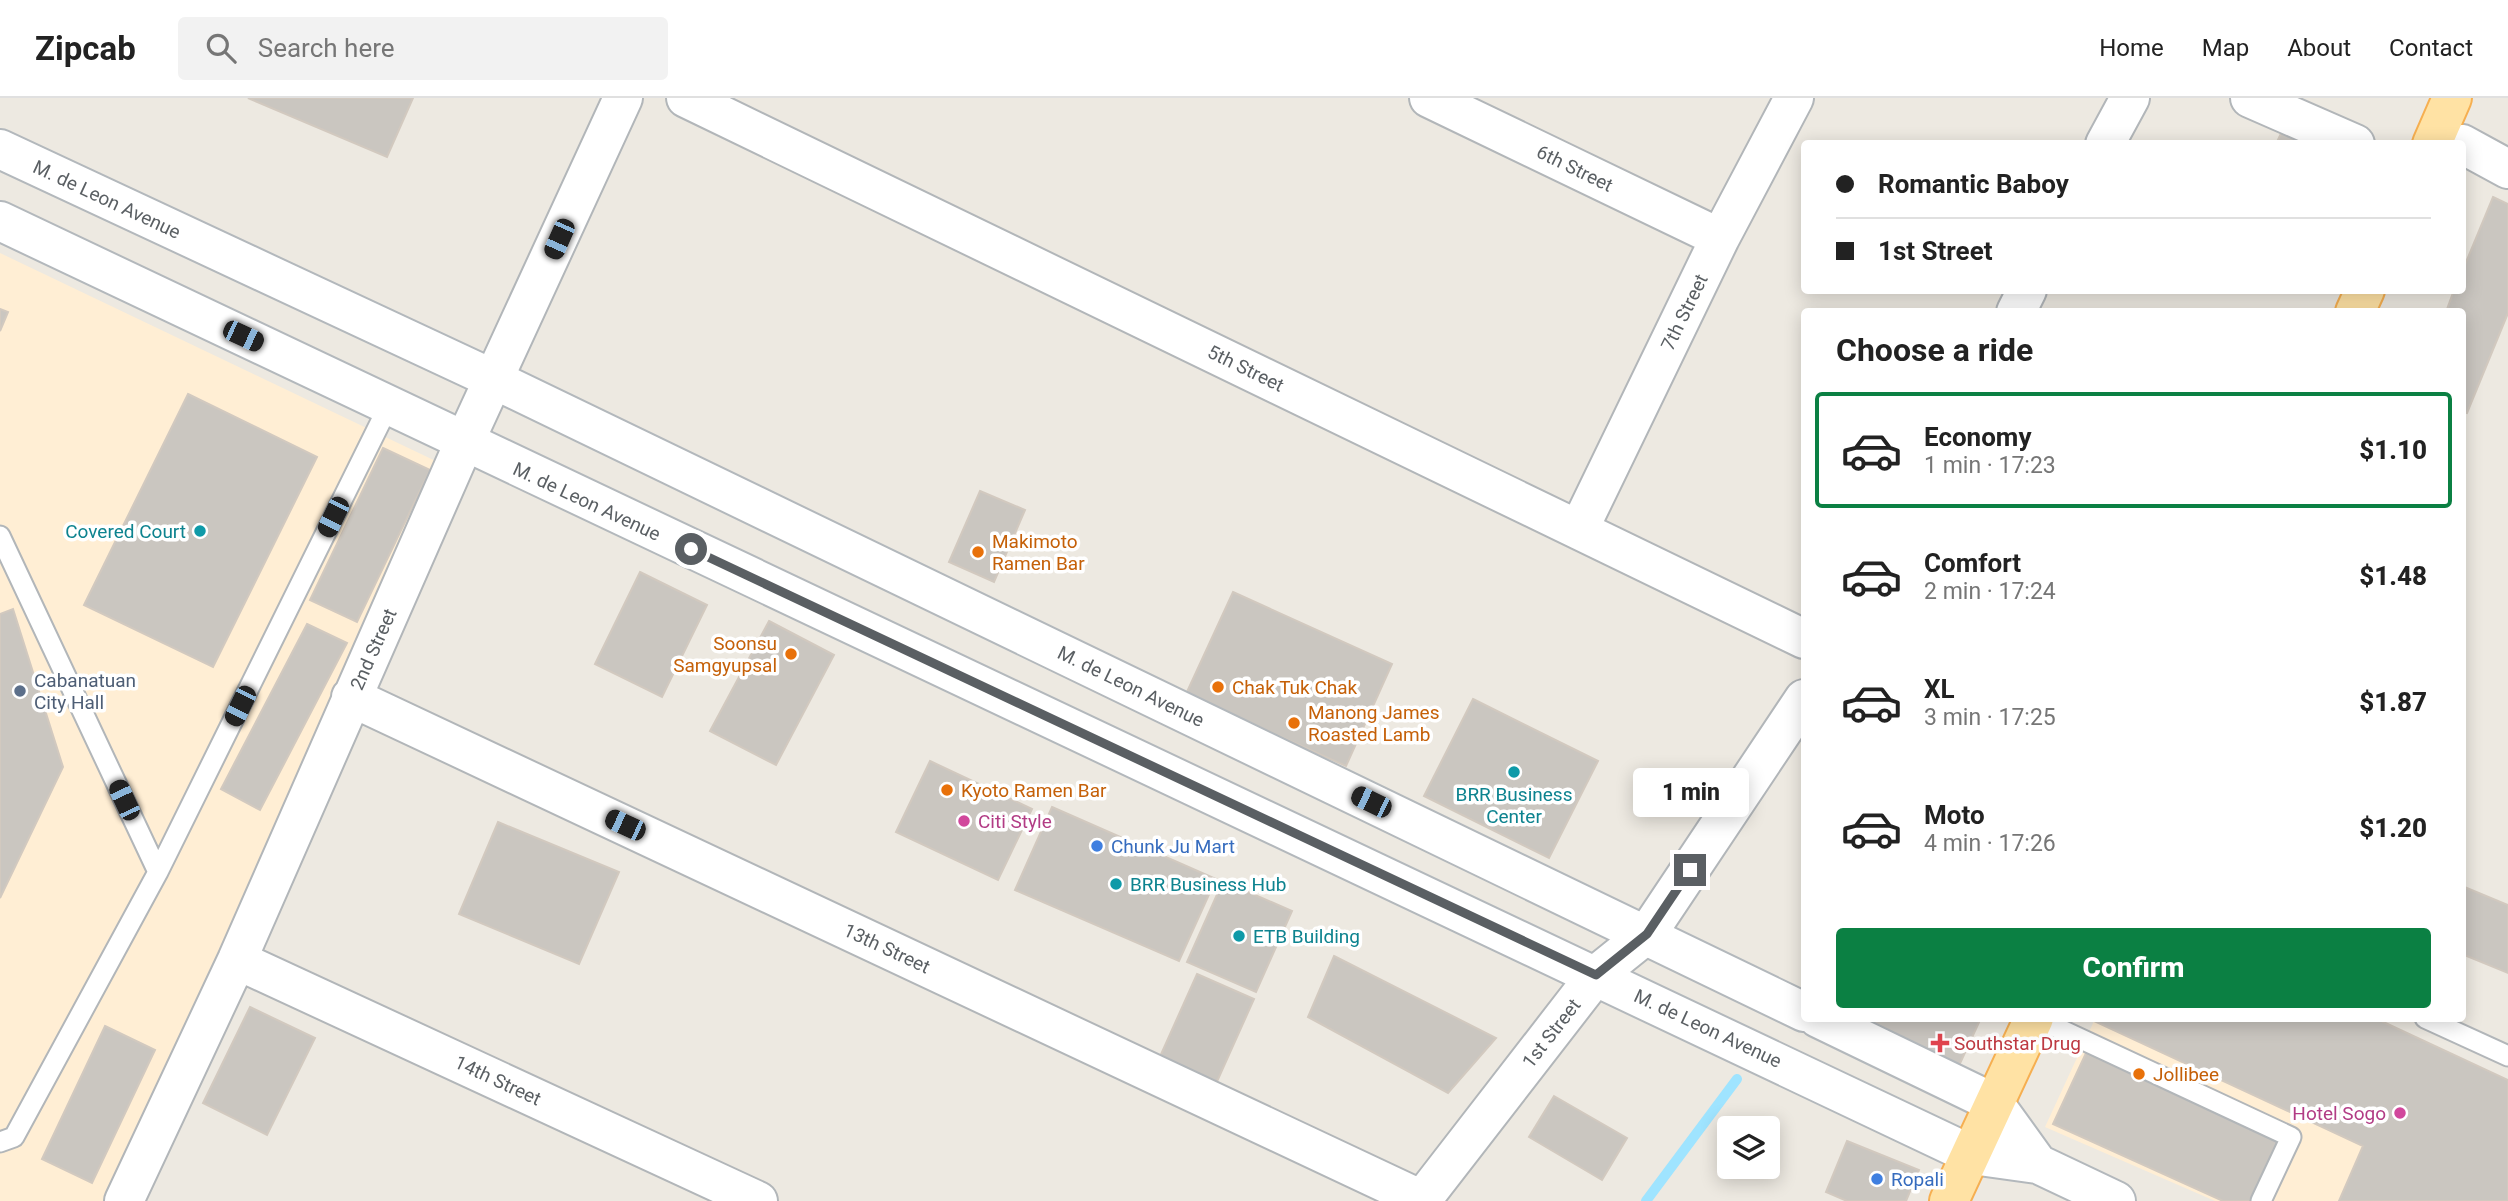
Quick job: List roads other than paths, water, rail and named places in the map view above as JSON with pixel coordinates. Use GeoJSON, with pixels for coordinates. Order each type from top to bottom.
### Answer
{"type":"FeatureCollection","features":[{"type":"Feature","properties":{"kind":"main road"},"geometry":{"type":"LineString","coordinates":[[1949,1201],[2033,1022]]}},
{"type":"Feature","properties":{"kind":"street","name":"2nd Street"},"geometry":{"type":"LineString","coordinates":[[124,1201],[237,960],[464,443],[623,98]]}},
{"type":"Feature","properties":{"kind":"street","name":"5th Street"},"geometry":{"type":"LineString","coordinates":[[687,98],[1801,638]]}},
{"type":"Feature","properties":{"kind":"street","name":"6th Street"},"geometry":{"type":"LineString","coordinates":[[1429,98],[1720,238]]}},
{"type":"Feature","properties":{"kind":"street","name":"7th Street"},"geometry":{"type":"LineString","coordinates":[[1579,529],[1720,238],[1794,98]]}},
{"type":"Feature","properties":{"kind":"street"},"geometry":{"type":"LineString","coordinates":[[2107,140],[2130,98]]}},
{"type":"Feature","properties":{"kind":"street"},"geometry":{"type":"LineString","coordinates":[[2250,98],[2346,140]]}},
{"type":"Feature","properties":{"kind":"street"},"geometry":{"type":"LineString","coordinates":[[2466,143],[2508,169]]}},
{"type":"Feature","properties":{"kind":"street","name":"M. de Leon Avenue"},"geometry":{"type":"LineString","coordinates":[[0,149],[495,380],[1801,1011]]}},
{"type":"Feature","properties":{"kind":"street","name":"M. de Leon Avenue"},"geometry":{"type":"LineString","coordinates":[[0,221],[1972,1155],[2038,1164]]}},
{"type":"Feature","properties":{"kind":"street","name":"13th Street"},"geometry":{"type":"LineString","coordinates":[[351,697],[1422,1200]]}},
{"type":"Feature","properties":{"kind":"street","name":"1st Street"},"geometry":{"type":"LineString","coordinates":[[1422,1200],[1596,975],[1647,934],[1801,703]]}},
{"type":"Feature","properties":{"kind":"street","name":"14th Street"},"geometry":{"type":"LineString","coordinates":[[237,960],[758,1201]]}},
{"type":"Feature","properties":{"kind":"street"},"geometry":{"type":"LineString","coordinates":[[1826,1022],[1994,1103],[2038,1164],[2116,1201]]}},
{"type":"Feature","properties":{"kind":"lane"},"geometry":{"type":"LineString","coordinates":[[0,1142],[14,1137],[158,872],[389,405]]}},
{"type":"Feature","properties":{"kind":"lane"},"geometry":{"type":"LineString","coordinates":[[0,536],[158,872]]}},
{"type":"Feature","properties":{"kind":"lane"},"geometry":{"type":"LineString","coordinates":[[2044,1022],[2291,1137],[2261,1201]]}},
{"type":"Feature","properties":{"kind":"lane"},"geometry":{"type":"LineString","coordinates":[[2434,1022],[2508,1056]]}},
{"type":"Feature","properties":{"kind":"waterway"},"geometry":{"type":"LineString","coordinates":[[1646,1201],[1737,1079]]}},
{"type":"Feature","properties":{"kind":"place","name":"Covered Court"},"geometry":{"type":"Point","coordinates":[200,531]}},
{"type":"Feature","properties":{"kind":"place","name":"Makimoto Ramen Bar"},"geometry":{"type":"Point","coordinates":[978,552]}},
{"type":"Feature","properties":{"kind":"place","name":"Soonsu Samgyupsal"},"geometry":{"type":"Point","coordinates":[791,654]}},
{"type":"Feature","properties":{"kind":"place","name":"Chak Tuk Chak"},"geometry":{"type":"Point","coordinates":[1218,687]}},
{"type":"Feature","properties":{"kind":"place","name":"Cabanatuan City Hall"},"geometry":{"type":"Point","coordinates":[20,691]}},
{"type":"Feature","properties":{"kind":"place","name":"Manong James Roasted Lamb"},"geometry":{"type":"Point","coordinates":[1294,723]}},
{"type":"Feature","properties":{"kind":"place","name":"BRR Business Center"},"geometry":{"type":"Point","coordinates":[1514,772]}},
{"type":"Feature","properties":{"kind":"place","name":"Kyoto Ramen Bar"},"geometry":{"type":"Point","coordinates":[947,790]}},
{"type":"Feature","properties":{"kind":"place","name":"Citi Style"},"geometry":{"type":"Point","coordinates":[964,821]}},
{"type":"Feature","properties":{"kind":"place","name":"Chunk Ju Mart"},"geometry":{"type":"Point","coordinates":[1097,846]}},
{"type":"Feature","properties":{"kind":"place","name":"BRR Business Hub"},"geometry":{"type":"Point","coordinates":[1116,884]}},
{"type":"Feature","properties":{"kind":"place","name":"ETB Building"},"geometry":{"type":"Point","coordinates":[1239,936]}},
{"type":"Feature","properties":{"kind":"place","name":"Southstar Drug"},"geometry":{"type":"Point","coordinates":[1940,1043]}},
{"type":"Feature","properties":{"kind":"place","name":"Jollibee"},"geometry":{"type":"Point","coordinates":[2139,1074]}},
{"type":"Feature","properties":{"kind":"place","name":"Hotel Sogo"},"geometry":{"type":"Point","coordinates":[2400,1113]}},
{"type":"Feature","properties":{"kind":"place","name":"Ropali"},"geometry":{"type":"Point","coordinates":[1877,1179]}}]}
